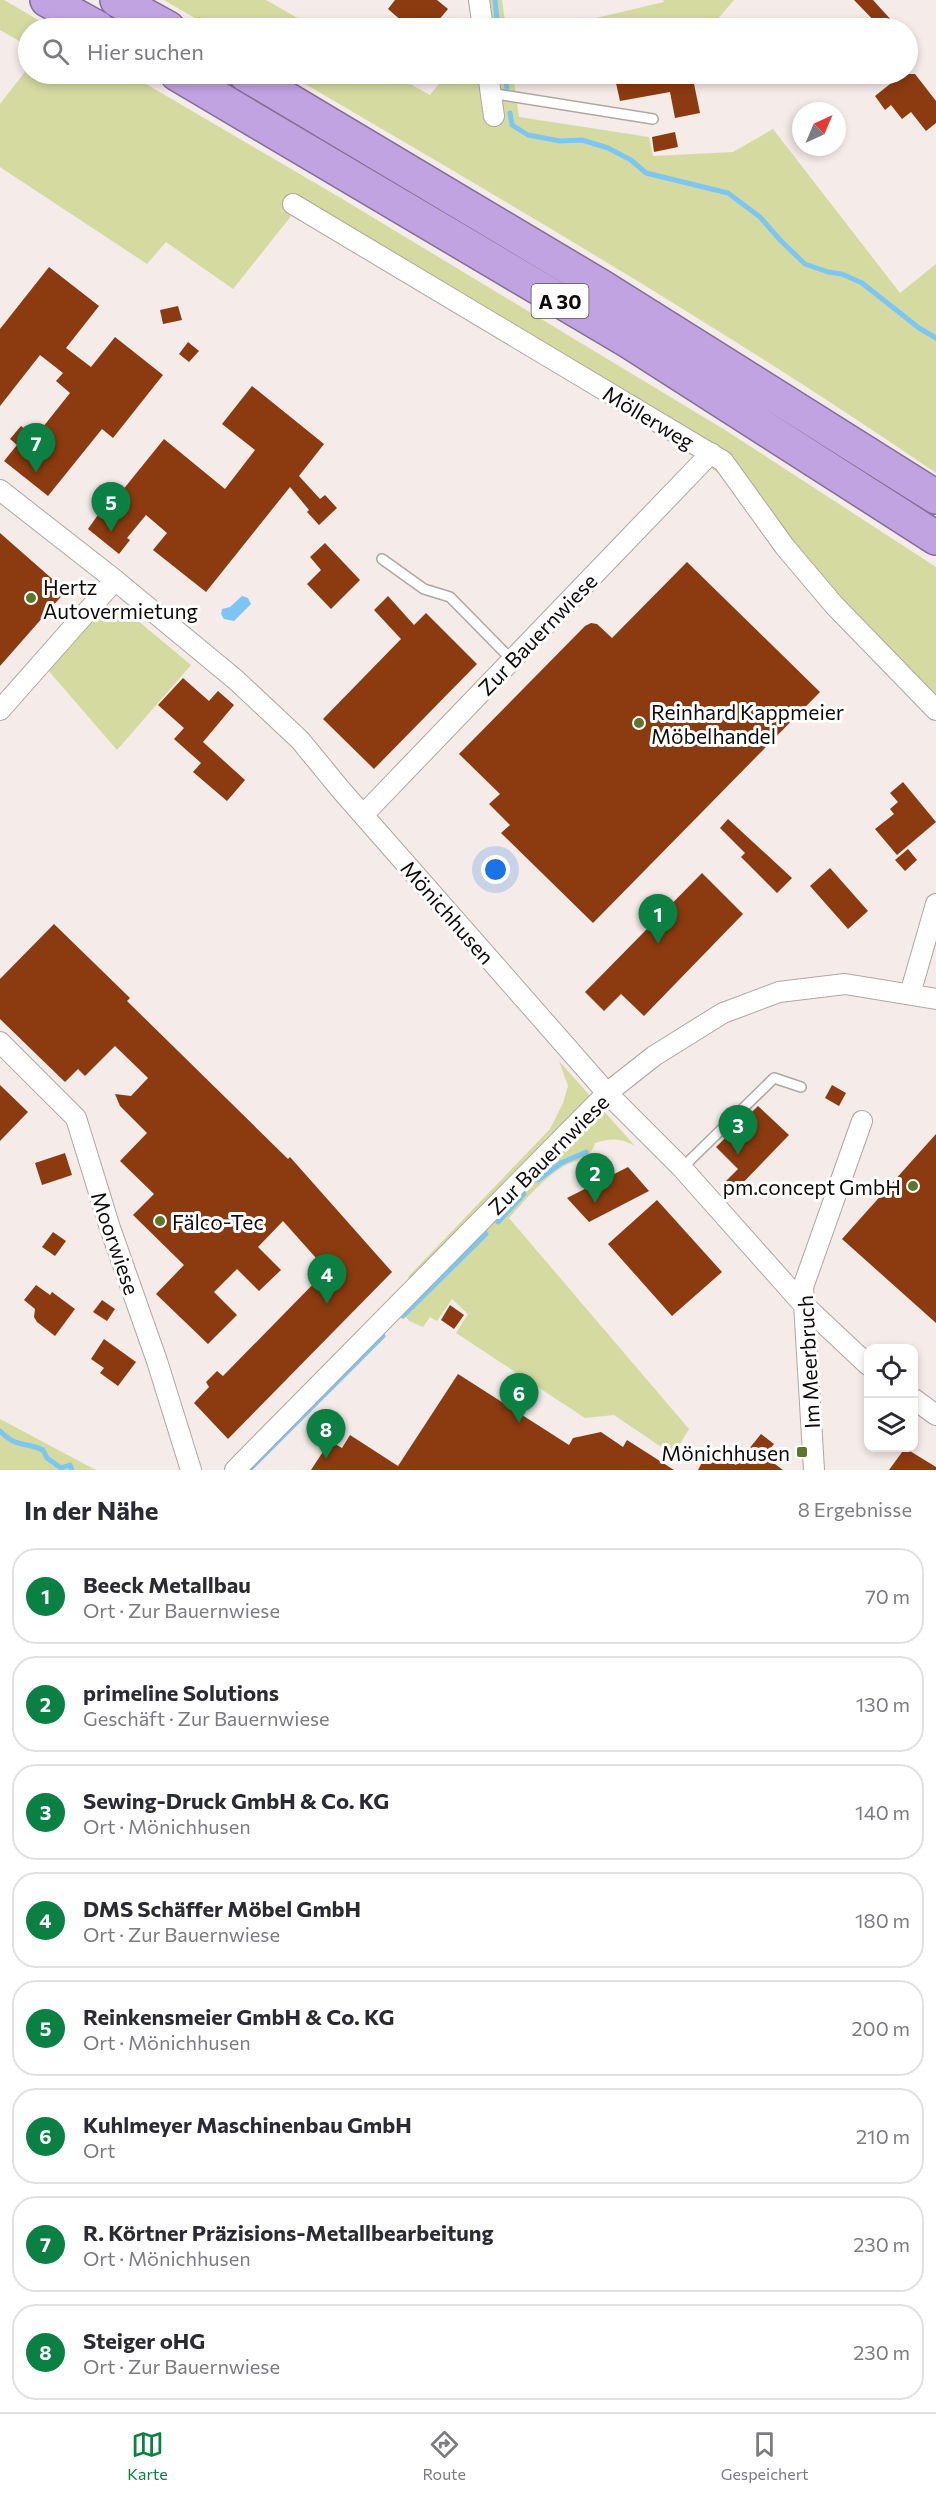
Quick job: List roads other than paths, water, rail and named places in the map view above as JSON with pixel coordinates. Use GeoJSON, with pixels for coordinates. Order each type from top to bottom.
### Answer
{"type":"FeatureCollection","features":[{"type":"Feature","properties":{"kind":"highway"},"geometry":{"type":"LineString","coordinates":[[47,0],[80,18]]}},
{"type":"Feature","properties":{"kind":"highway"},"geometry":{"type":"LineString","coordinates":[[117,0],[150,18]]}},
{"type":"Feature","properties":{"kind":"highway","name":"A 30"},"geometry":{"type":"LineString","coordinates":[[194,84],[630,342],[936,538]]}},
{"type":"Feature","properties":{"kind":"highway","name":"A 30"},"geometry":{"type":"LineString","coordinates":[[262,84],[592,281],[936,497]]}},
{"type":"Feature","properties":{"kind":"street"},"geometry":{"type":"LineString","coordinates":[[479,0],[482,18]]}},
{"type":"Feature","properties":{"kind":"street"},"geometry":{"type":"LineString","coordinates":[[489,84],[494,116]]}},
{"type":"Feature","properties":{"kind":"street","name":"Möllerweg"},"geometry":{"type":"LineString","coordinates":[[293,204],[723,461],[785,547],[834,605],[936,711]]}},
{"type":"Feature","properties":{"kind":"street","name":"Zur Bauernwiese"},"geometry":{"type":"LineString","coordinates":[[363,815],[711,453]]}},
{"type":"Feature","properties":{"kind":"street","name":"Mönichhusen"},"geometry":{"type":"LineString","coordinates":[[0,490],[115,580],[236,680],[300,740],[607,1093],[682,1168],[802,1303],[864,1361]]}},
{"type":"Feature","properties":{"kind":"street"},"geometry":{"type":"LineString","coordinates":[[0,710],[115,580]]}},
{"type":"Feature","properties":{"kind":"street"},"geometry":{"type":"LineString","coordinates":[[910,994],[936,904]]}},
{"type":"Feature","properties":{"kind":"street","name":"Zur Bauernwiese"},"geometry":{"type":"LineString","coordinates":[[235,1470],[607,1093],[654,1056],[723,1013],[779,992],[845,984],[936,999]]}},
{"type":"Feature","properties":{"kind":"street","name":"Moorwiese"},"geometry":{"type":"LineString","coordinates":[[0,1042],[76,1118],[110,1228],[157,1361],[191,1470]]}},
{"type":"Feature","properties":{"kind":"street","name":"Im Meerbruch"},"geometry":{"type":"LineString","coordinates":[[814,1470],[807,1328],[802,1303],[803,1287],[862,1121]]}},
{"type":"Feature","properties":{"kind":"street"},"geometry":{"type":"LineString","coordinates":[[918,1402],[936,1415]]}},
{"type":"Feature","properties":{"kind":"lane"},"geometry":{"type":"LineString","coordinates":[[490,93],[653,119]]}},
{"type":"Feature","properties":{"kind":"lane"},"geometry":{"type":"LineString","coordinates":[[382,559],[424,589],[450,597],[512,660]]}},
{"type":"Feature","properties":{"kind":"lane"},"geometry":{"type":"LineString","coordinates":[[682,1168],[774,1078],[801,1087]]}},
{"type":"Feature","properties":{"kind":"water"},"geometry":{"type":"Polygon","coordinates":[[[242,596],[248,598],[251,604],[234,621],[224,619],[221,614],[222,609],[230,607],[242,596]]]}},
{"type":"Feature","properties":{"kind":"waterway"},"geometry":{"type":"LineString","coordinates":[[495,0],[497,18]]}},
{"type":"Feature","properties":{"kind":"waterway"},"geometry":{"type":"LineString","coordinates":[[506,84],[507,89]]}},
{"type":"Feature","properties":{"kind":"waterway"},"geometry":{"type":"LineString","coordinates":[[510,113],[512,125],[528,135],[560,141],[582,140],[608,148],[631,160],[646,173],[728,193],[760,217],[805,264],[842,274],[862,283],[919,328],[936,338]]}},
{"type":"Feature","properties":{"kind":"waterway"},"geometry":{"type":"LineString","coordinates":[[538,1180],[561,1163],[586,1152]]}},
{"type":"Feature","properties":{"kind":"waterway"},"geometry":{"type":"LineString","coordinates":[[498,1222],[524,1194]]}},
{"type":"Feature","properties":{"kind":"waterway"},"geometry":{"type":"LineString","coordinates":[[403,1316],[486,1234]]}},
{"type":"Feature","properties":{"kind":"waterway"},"geometry":{"type":"LineString","coordinates":[[249,1470],[383,1336]]}},
{"type":"Feature","properties":{"kind":"waterway"},"geometry":{"type":"LineString","coordinates":[[0,1431],[17,1443],[43,1450],[47,1458],[61,1468],[70,1465],[72,1470]]}},
{"type":"Feature","properties":{"kind":"place","name":"R. Körtner Präzisions-Metallbearbeitung"},"geometry":{"type":"Point","coordinates":[36,473]}},
{"type":"Feature","properties":{"kind":"place","name":"Reinkensmeier GmbH & Co. KG"},"geometry":{"type":"Point","coordinates":[111,532]}},
{"type":"Feature","properties":{"kind":"place","name":"Hertz Autovermietung"},"geometry":{"type":"Point","coordinates":[31,598]}},
{"type":"Feature","properties":{"kind":"place","name":"Reinhard Kappmeier Möbelhandel"},"geometry":{"type":"Point","coordinates":[639,723]}},
{"type":"Feature","properties":{"kind":"place","name":"Beeck Metallbau"},"geometry":{"type":"Point","coordinates":[658,944]}},
{"type":"Feature","properties":{"kind":"place","name":"Sewing-Druck GmbH & Co. KG"},"geometry":{"type":"Point","coordinates":[738,1155]}},
{"type":"Feature","properties":{"kind":"place","name":"pm.concept GmbH"},"geometry":{"type":"Point","coordinates":[913,1186]}},
{"type":"Feature","properties":{"kind":"place","name":"primeline Solutions"},"geometry":{"type":"Point","coordinates":[595,1203]}},
{"type":"Feature","properties":{"kind":"place","name":"Fälco-Tec"},"geometry":{"type":"Point","coordinates":[160,1221]}},
{"type":"Feature","properties":{"kind":"place","name":"DMS Schäffer Möbel GmbH"},"geometry":{"type":"Point","coordinates":[327,1304]}},
{"type":"Feature","properties":{"kind":"place","name":"Kuhlmeyer Maschinenbau GmbH"},"geometry":{"type":"Point","coordinates":[519,1423]}},
{"type":"Feature","properties":{"kind":"place","name":"Mönichhusen"},"geometry":{"type":"Point","coordinates":[802,1452]}},
{"type":"Feature","properties":{"kind":"place","name":"Steiger oHG"},"geometry":{"type":"Point","coordinates":[326,1459]}}]}
